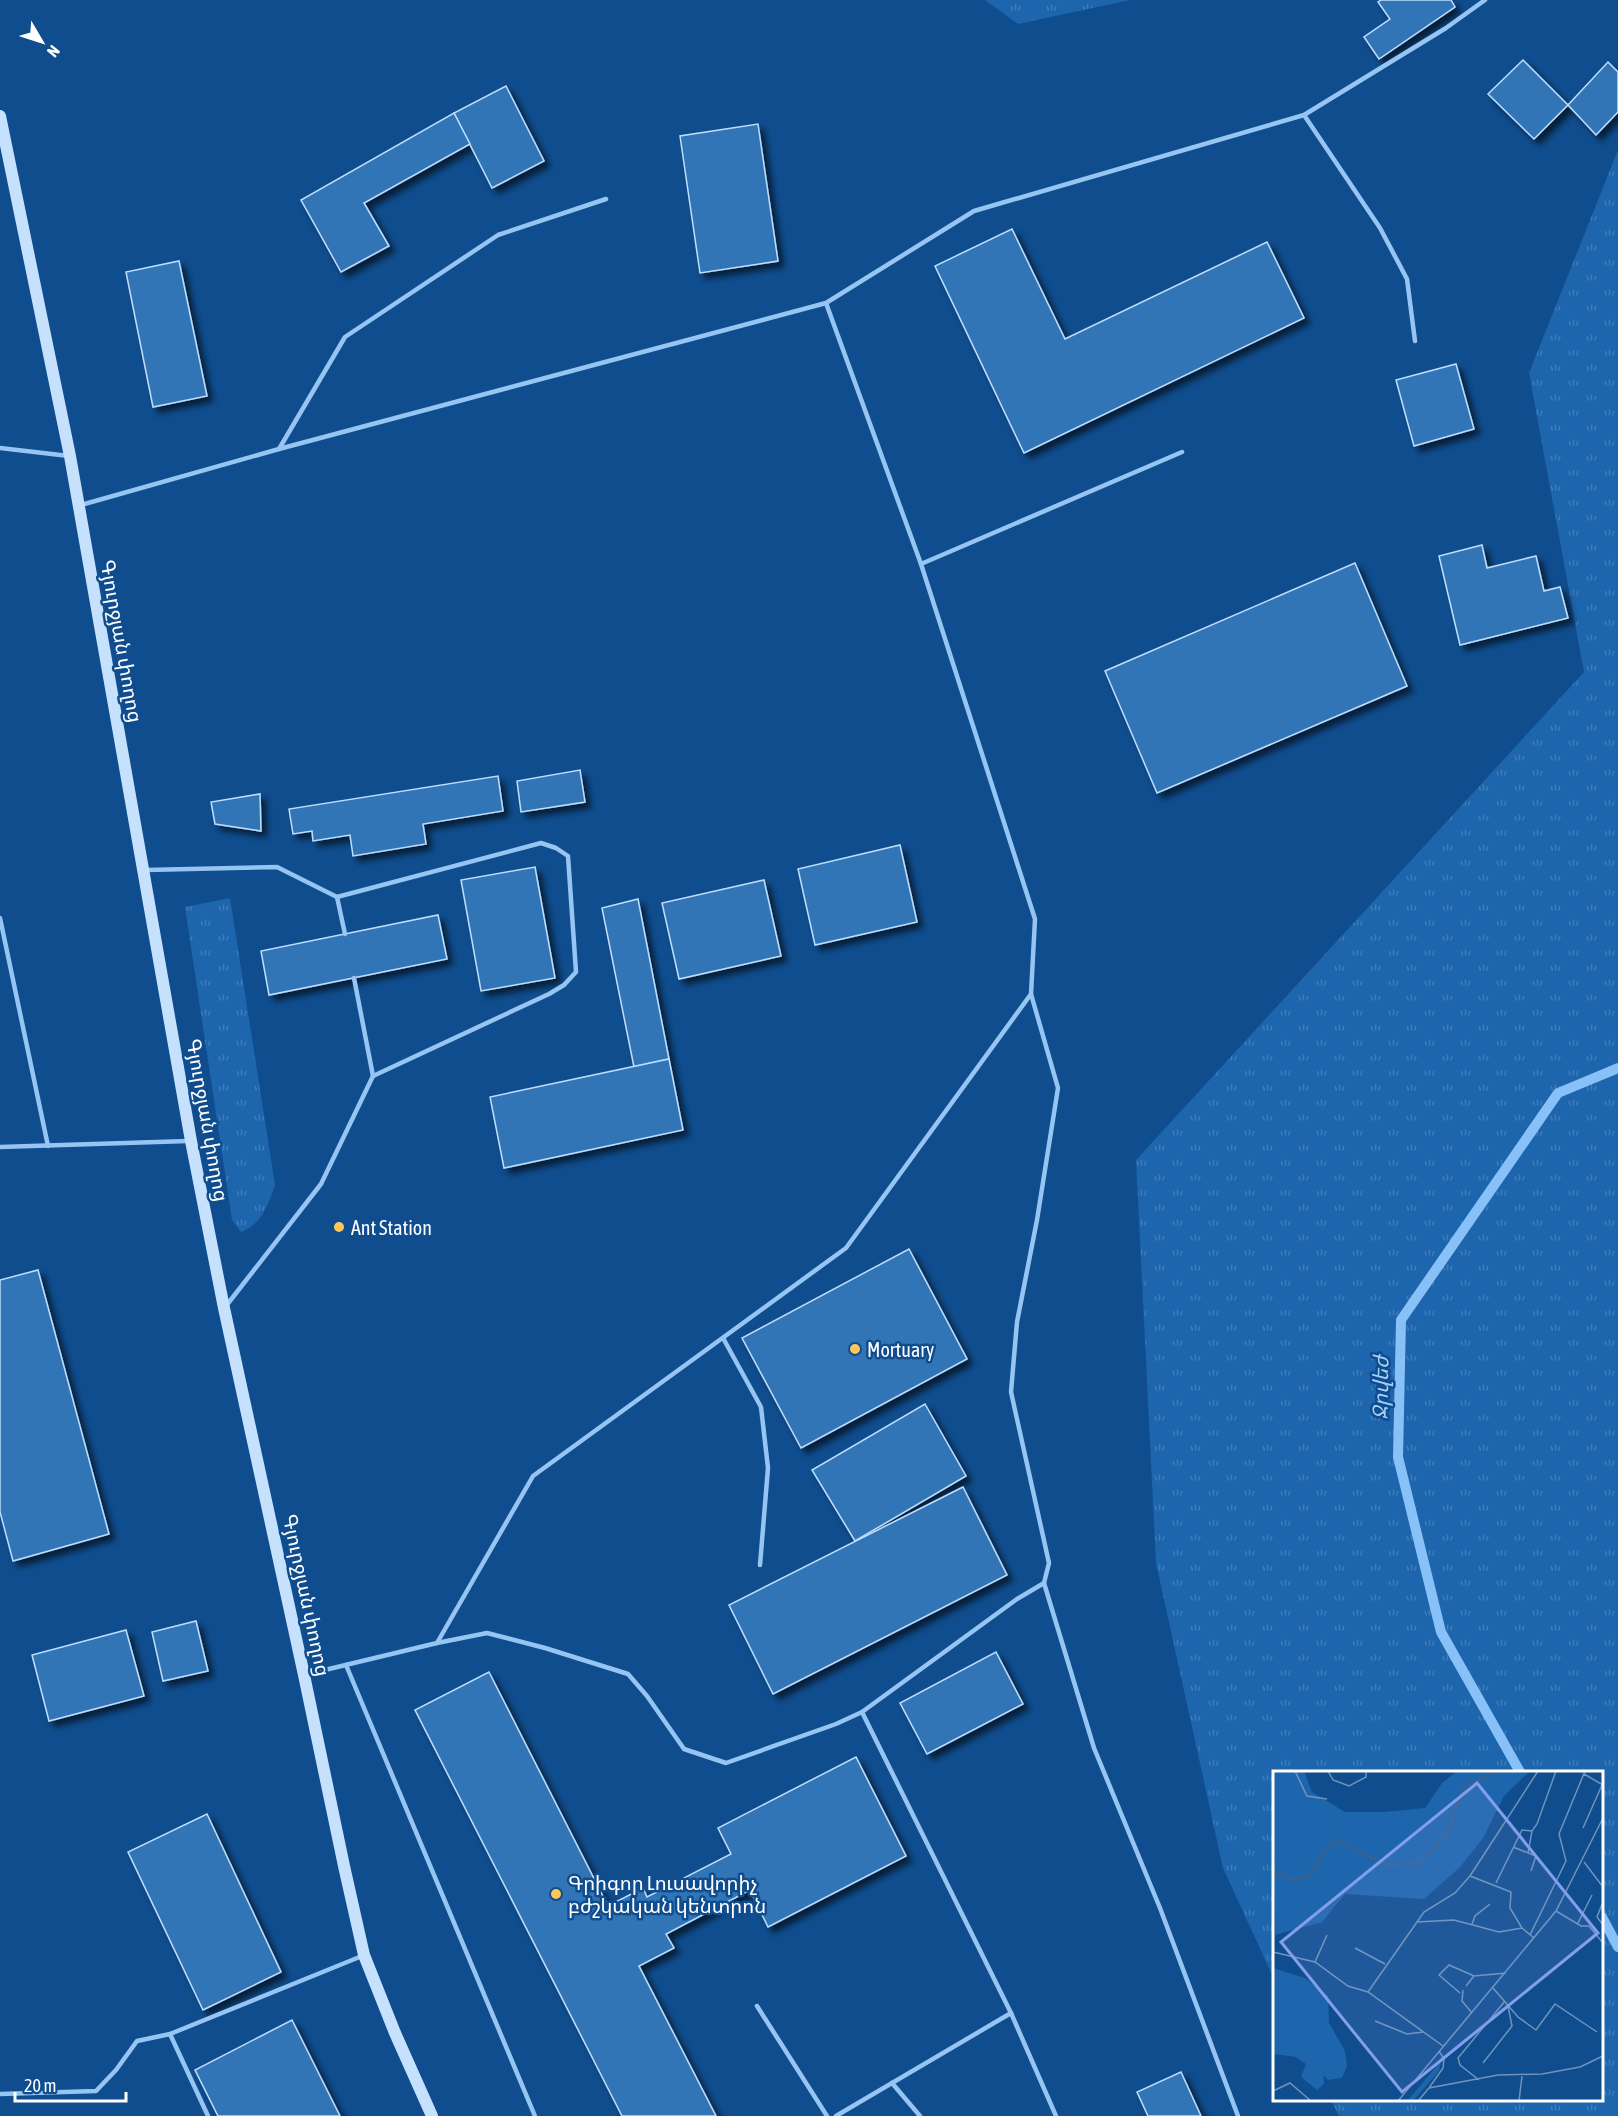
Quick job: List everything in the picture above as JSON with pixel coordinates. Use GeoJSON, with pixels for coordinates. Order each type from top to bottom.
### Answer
{"type":"FeatureCollection","features":[{"type":"Feature","properties":{"kind":"main road","name":"Գյուրջյան փողոց"},"geometry":{"type":"LineString","coordinates":[[0,116],[70,456],[191,1141],[224,1308],[364,1955],[432,2116]]}},
{"type":"Feature","properties":{"kind":"lane"},"geometry":{"type":"LineString","coordinates":[[78,506],[279,449],[826,303],[974,211],[1304,115],[1446,28],[1485,0]]}},
{"type":"Feature","properties":{"kind":"lane"},"geometry":{"type":"LineString","coordinates":[[1304,115],[1380,228],[1407,279],[1415,341]]}},
{"type":"Feature","properties":{"kind":"lane"},"geometry":{"type":"LineString","coordinates":[[279,449],[345,337],[498,235],[606,199]]}},
{"type":"Feature","properties":{"kind":"lane"},"geometry":{"type":"LineString","coordinates":[[826,303],[921,564],[1035,919],[1031,994],[1058,1088],[1037,1220],[1017,1322],[1011,1392],[1049,1563],[1044,1583],[1094,1748],[1160,1908],[1238,2116]]}},
{"type":"Feature","properties":{"kind":"lane"},"geometry":{"type":"LineString","coordinates":[[0,448],[70,456]]}},
{"type":"Feature","properties":{"kind":"lane"},"geometry":{"type":"LineString","coordinates":[[921,564],[1182,452]]}},
{"type":"Feature","properties":{"kind":"lane"},"geometry":{"type":"LineString","coordinates":[[143,870],[277,867],[337,897],[541,843],[556,848],[568,856],[576,972],[564,985],[549,994],[374,1076]]}},
{"type":"Feature","properties":{"kind":"lane"},"geometry":{"type":"LineString","coordinates":[[337,897],[345,934]]}},
{"type":"Feature","properties":{"kind":"lane"},"geometry":{"type":"LineString","coordinates":[[0,918],[48,1146]]}},
{"type":"Feature","properties":{"kind":"lane"},"geometry":{"type":"LineString","coordinates":[[224,1308],[321,1184],[374,1076],[354,978]]}},
{"type":"Feature","properties":{"kind":"lane"},"geometry":{"type":"LineString","coordinates":[[437,1643],[533,1476],[846,1248],[1031,994]]}},
{"type":"Feature","properties":{"kind":"lane"},"geometry":{"type":"LineString","coordinates":[[1,1146],[191,1141]]}},
{"type":"Feature","properties":{"kind":"lane"},"geometry":{"type":"LineString","coordinates":[[723,1338],[761,1407],[768,1468],[760,1565]]}},
{"type":"Feature","properties":{"kind":"lane"},"geometry":{"type":"LineString","coordinates":[[304,1675],[487,1633],[628,1674],[647,1696],[684,1749],[726,1763],[836,1724],[862,1712],[1017,1599],[1044,1583]]}},
{"type":"Feature","properties":{"kind":"lane"},"geometry":{"type":"LineString","coordinates":[[346,1665],[534,2116]]}},
{"type":"Feature","properties":{"kind":"lane"},"geometry":{"type":"LineString","coordinates":[[862,1712],[1011,2013],[1056,2116]]}},
{"type":"Feature","properties":{"kind":"lane"},"geometry":{"type":"LineString","coordinates":[[0,2094],[96,2091],[116,2070],[137,2042],[170,2034],[364,1955]]}},
{"type":"Feature","properties":{"kind":"lane"},"geometry":{"type":"LineString","coordinates":[[757,2006],[827,2116]]}},
{"type":"Feature","properties":{"kind":"lane"},"geometry":{"type":"LineString","coordinates":[[836,2116],[1011,2013]]}},
{"type":"Feature","properties":{"kind":"lane"},"geometry":{"type":"LineString","coordinates":[[170,2034],[208,2116]]}},
{"type":"Feature","properties":{"kind":"lane"},"geometry":{"type":"LineString","coordinates":[[892,2084],[920,2116]]}},
{"type":"Feature","properties":{"kind":"green space"},"geometry":{"type":"Polygon","coordinates":[[[985,0],[1130,0],[1018,24],[985,0]]]}},
{"type":"Feature","properties":{"kind":"green space"},"geometry":{"type":"Polygon","coordinates":[[[1618,150],[1618,2116],[1339,2116],[1332,2101],[1603,2101],[1603,1771],[1273,1771],[1273,1977],[1223,1868],[1156,1563],[1136,1160],[1584,672],[1529,373],[1618,150]]]}},
{"type":"Feature","properties":{"kind":"green space"},"geometry":{"type":"Polygon","coordinates":[[[230,898],[275,1185],[267,1207],[259,1219],[241,1232],[232,1220],[185,907],[230,898]]]}},
{"type":"Feature","properties":{"kind":"building"},"geometry":{"type":"Polygon","coordinates":[[[1381,0],[1451,0],[1455,7],[1379,59],[1364,37],[1390,19],[1378,2],[1381,0]]]}},
{"type":"Feature","properties":{"kind":"building"},"geometry":{"type":"Polygon","coordinates":[[[1523,60],[1568,105],[1534,139],[1488,94],[1523,60]]]}},
{"type":"Feature","properties":{"kind":"building"},"geometry":{"type":"Polygon","coordinates":[[[1608,62],[1618,72],[1618,112],[1596,135],[1568,105],[1608,62]]]}},
{"type":"Feature","properties":{"kind":"building"},"geometry":{"type":"Polygon","coordinates":[[[506,86],[544,161],[492,188],[454,113],[506,86]]]}},
{"type":"Feature","properties":{"kind":"building"},"geometry":{"type":"Polygon","coordinates":[[[454,113],[470,144],[364,203],[389,246],[341,272],[301,200],[454,113]]]}},
{"type":"Feature","properties":{"kind":"building"},"geometry":{"type":"Polygon","coordinates":[[[758,124],[778,261],[700,273],[680,136],[758,124]]]}},
{"type":"Feature","properties":{"kind":"building"},"geometry":{"type":"Polygon","coordinates":[[[1012,229],[1065,339],[1267,242],[1304,318],[1024,453],[935,266],[1012,229]]]}},
{"type":"Feature","properties":{"kind":"building"},"geometry":{"type":"Polygon","coordinates":[[[179,261],[207,396],[153,407],[126,272],[179,261]]]}},
{"type":"Feature","properties":{"kind":"building"},"geometry":{"type":"Polygon","coordinates":[[[1456,364],[1474,429],[1414,446],[1396,380],[1456,364]]]}},
{"type":"Feature","properties":{"kind":"building"},"geometry":{"type":"Polygon","coordinates":[[[1482,545],[1487,568],[1536,556],[1544,591],[1560,587],[1568,618],[1460,645],[1439,556],[1482,545]]]}},
{"type":"Feature","properties":{"kind":"building"},"geometry":{"type":"Polygon","coordinates":[[[1355,563],[1407,686],[1157,793],[1105,671],[1355,563]]]}},
{"type":"Feature","properties":{"kind":"building"},"geometry":{"type":"Polygon","coordinates":[[[580,770],[585,802],[521,812],[517,781],[580,770]]]}},
{"type":"Feature","properties":{"kind":"building"},"geometry":{"type":"Polygon","coordinates":[[[498,776],[503,811],[423,824],[426,844],[353,856],[350,835],[313,841],[312,831],[293,834],[289,809],[498,776]]]}},
{"type":"Feature","properties":{"kind":"building"},"geometry":{"type":"Polygon","coordinates":[[[260,794],[261,831],[215,824],[211,802],[260,794]]]}},
{"type":"Feature","properties":{"kind":"building"},"geometry":{"type":"Polygon","coordinates":[[[900,845],[917,922],[815,945],[798,869],[900,845]]]}},
{"type":"Feature","properties":{"kind":"building"},"geometry":{"type":"Polygon","coordinates":[[[535,867],[555,978],[481,991],[461,880],[535,867]]]}},
{"type":"Feature","properties":{"kind":"building"},"geometry":{"type":"Polygon","coordinates":[[[764,880],[781,956],[679,979],[662,903],[764,880]]]}},
{"type":"Feature","properties":{"kind":"building"},"geometry":{"type":"Polygon","coordinates":[[[638,899],[669,1059],[634,1067],[602,908],[638,899]]]}},
{"type":"Feature","properties":{"kind":"building"},"geometry":{"type":"Polygon","coordinates":[[[438,915],[447,959],[269,995],[261,951],[438,915]]]}},
{"type":"Feature","properties":{"kind":"building"},"geometry":{"type":"Polygon","coordinates":[[[669,1059],[683,1130],[504,1168],[490,1097],[669,1059]]]}},
{"type":"Feature","properties":{"kind":"building","name":"Mortuary"},"geometry":{"type":"Polygon","coordinates":[[[909,1249],[967,1359],[801,1448],[742,1338],[909,1249]]]}},
{"type":"Feature","properties":{"kind":"building"},"geometry":{"type":"Polygon","coordinates":[[[38,1270],[109,1534],[13,1561],[0,1512],[0,1280],[38,1270]]]}},
{"type":"Feature","properties":{"kind":"building"},"geometry":{"type":"Polygon","coordinates":[[[925,1404],[966,1476],[855,1541],[812,1470],[925,1404]]]}},
{"type":"Feature","properties":{"kind":"building"},"geometry":{"type":"Polygon","coordinates":[[[963,1487],[1007,1575],[773,1694],[729,1605],[963,1487]]]}},
{"type":"Feature","properties":{"kind":"building"},"geometry":{"type":"Polygon","coordinates":[[[196,1621],[208,1671],[163,1681],[152,1632],[196,1621]]]}},
{"type":"Feature","properties":{"kind":"building"},"geometry":{"type":"Polygon","coordinates":[[[126,1630],[144,1696],[49,1721],[32,1655],[126,1630]]]}},
{"type":"Feature","properties":{"kind":"building"},"geometry":{"type":"Polygon","coordinates":[[[996,1652],[1023,1704],[927,1754],[900,1703],[996,1652]]]}},
{"type":"Feature","properties":{"kind":"building","name":"Գրիգոր Լուսավորիչ բժշկական կենտրոն"},"geometry":{"type":"Polygon","coordinates":[[[489,1672],[608,1906],[643,1888],[647,1897],[731,1854],[718,1828],[856,1757],[906,1856],[768,1927],[750,1890],[666,1934],[674,1948],[639,1966],[716,2116],[622,2116],[415,1710],[489,1672]]]}},
{"type":"Feature","properties":{"kind":"building"},"geometry":{"type":"Polygon","coordinates":[[[207,1814],[281,1972],[203,2010],[128,1852],[207,1814]]]}},
{"type":"Feature","properties":{"kind":"building"},"geometry":{"type":"Polygon","coordinates":[[[292,2020],[340,2116],[218,2116],[195,2070],[292,2020]]]}},
{"type":"Feature","properties":{"kind":"building"},"geometry":{"type":"Polygon","coordinates":[[[1181,2072],[1201,2116],[1148,2116],[1137,2092],[1181,2072]]]}},
{"type":"Feature","properties":{"kind":"waterway","name":"Ջրվեժ"},"geometry":{"type":"LineString","coordinates":[[1519,1771],[1441,1632],[1398,1457],[1401,1320],[1558,1093],[1618,1068]]}},
{"type":"Feature","properties":{"kind":"waterway","name":"Ջրվեժ"},"geometry":{"type":"LineString","coordinates":[[1603,1919],[1618,1947]]}},
{"type":"Feature","properties":{"kind":"place","name":"Ant Station"},"geometry":{"type":"Point","coordinates":[339,1227]}},
{"type":"Feature","properties":{"kind":"place","name":"Mortuary"},"geometry":{"type":"Point","coordinates":[855,1349]}},
{"type":"Feature","properties":{"kind":"place","name":"Գրիգոր Լուսավորիչ բժշկական կենտրոն"},"geometry":{"type":"Point","coordinates":[556,1894]}}]}
